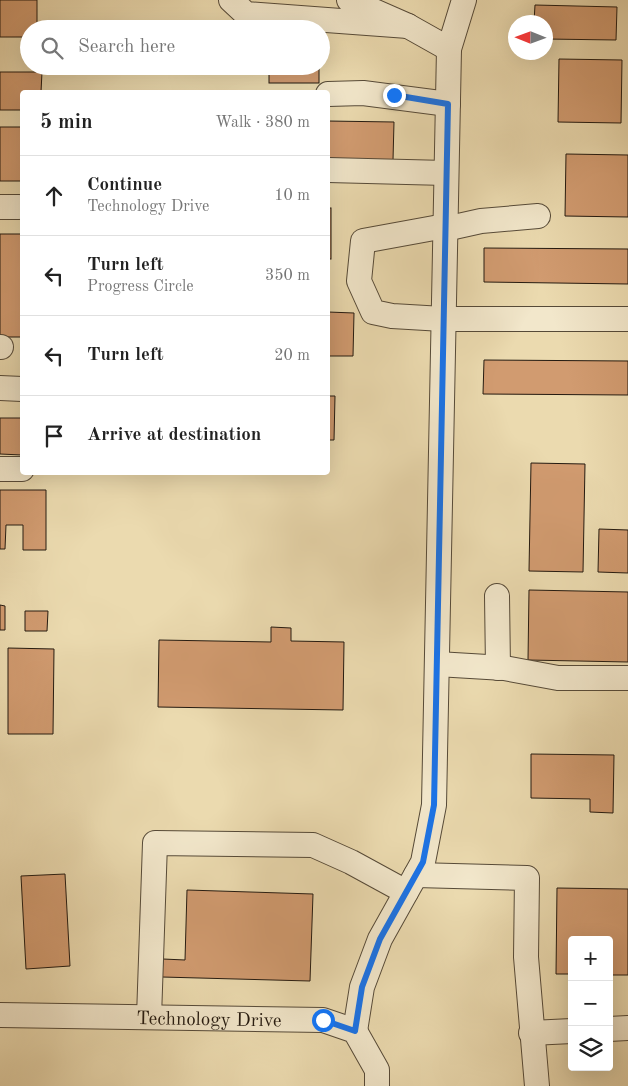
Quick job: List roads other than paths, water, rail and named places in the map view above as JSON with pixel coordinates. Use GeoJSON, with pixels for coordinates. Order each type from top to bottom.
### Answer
{"type":"FeatureCollection","features":[{"type":"Feature","properties":{"kind":"street"},"geometry":{"type":"LineString","coordinates":[[231,0],[246,14],[327,20]]}},
{"type":"Feature","properties":{"kind":"street"},"geometry":{"type":"LineString","coordinates":[[349,0],[408,26],[449,49]]}},
{"type":"Feature","properties":{"kind":"street"},"geometry":{"type":"LineString","coordinates":[[377,1086],[377,1070],[355,1031],[362,987],[380,939],[423,862],[434,805],[449,49],[464,0]]}},
{"type":"Feature","properties":{"kind":"street"},"geometry":{"type":"LineString","coordinates":[[330,20],[408,26]]}},
{"type":"Feature","properties":{"kind":"street"},"geometry":{"type":"LineString","coordinates":[[330,94],[363,93],[448,104]]}},
{"type":"Feature","properties":{"kind":"street"},"geometry":{"type":"LineString","coordinates":[[330,170],[446,173]]}},
{"type":"Feature","properties":{"kind":"street"},"geometry":{"type":"LineString","coordinates":[[538,216],[481,220],[445,228],[363,241],[359,280],[373,312],[392,316],[444,319],[628,319]]}},
{"type":"Feature","properties":{"kind":"street"},"geometry":{"type":"LineString","coordinates":[[0,388],[20,389]]}},
{"type":"Feature","properties":{"kind":"street"},"geometry":{"type":"LineString","coordinates":[[0,469],[20,469]]}},
{"type":"Feature","properties":{"kind":"street"},"geometry":{"type":"LineString","coordinates":[[497,596],[498,668]]}},
{"type":"Feature","properties":{"kind":"street"},"geometry":{"type":"LineString","coordinates":[[437,664],[498,668],[558,678],[628,678]]}},
{"type":"Feature","properties":{"kind":"street"},"geometry":{"type":"LineString","coordinates":[[149,1017],[155,843],[313,846],[411,884],[527,878],[526,957],[537,1086]]}},
{"type":"Feature","properties":{"kind":"street","name":"Technology Drive"},"geometry":{"type":"LineString","coordinates":[[0,1015],[323,1020],[355,1031]]}},
{"type":"Feature","properties":{"kind":"street"},"geometry":{"type":"LineString","coordinates":[[613,1029],[628,1028]]}},
{"type":"Feature","properties":{"kind":"street"},"geometry":{"type":"LineString","coordinates":[[531,1033],[568,1031]]}}]}
